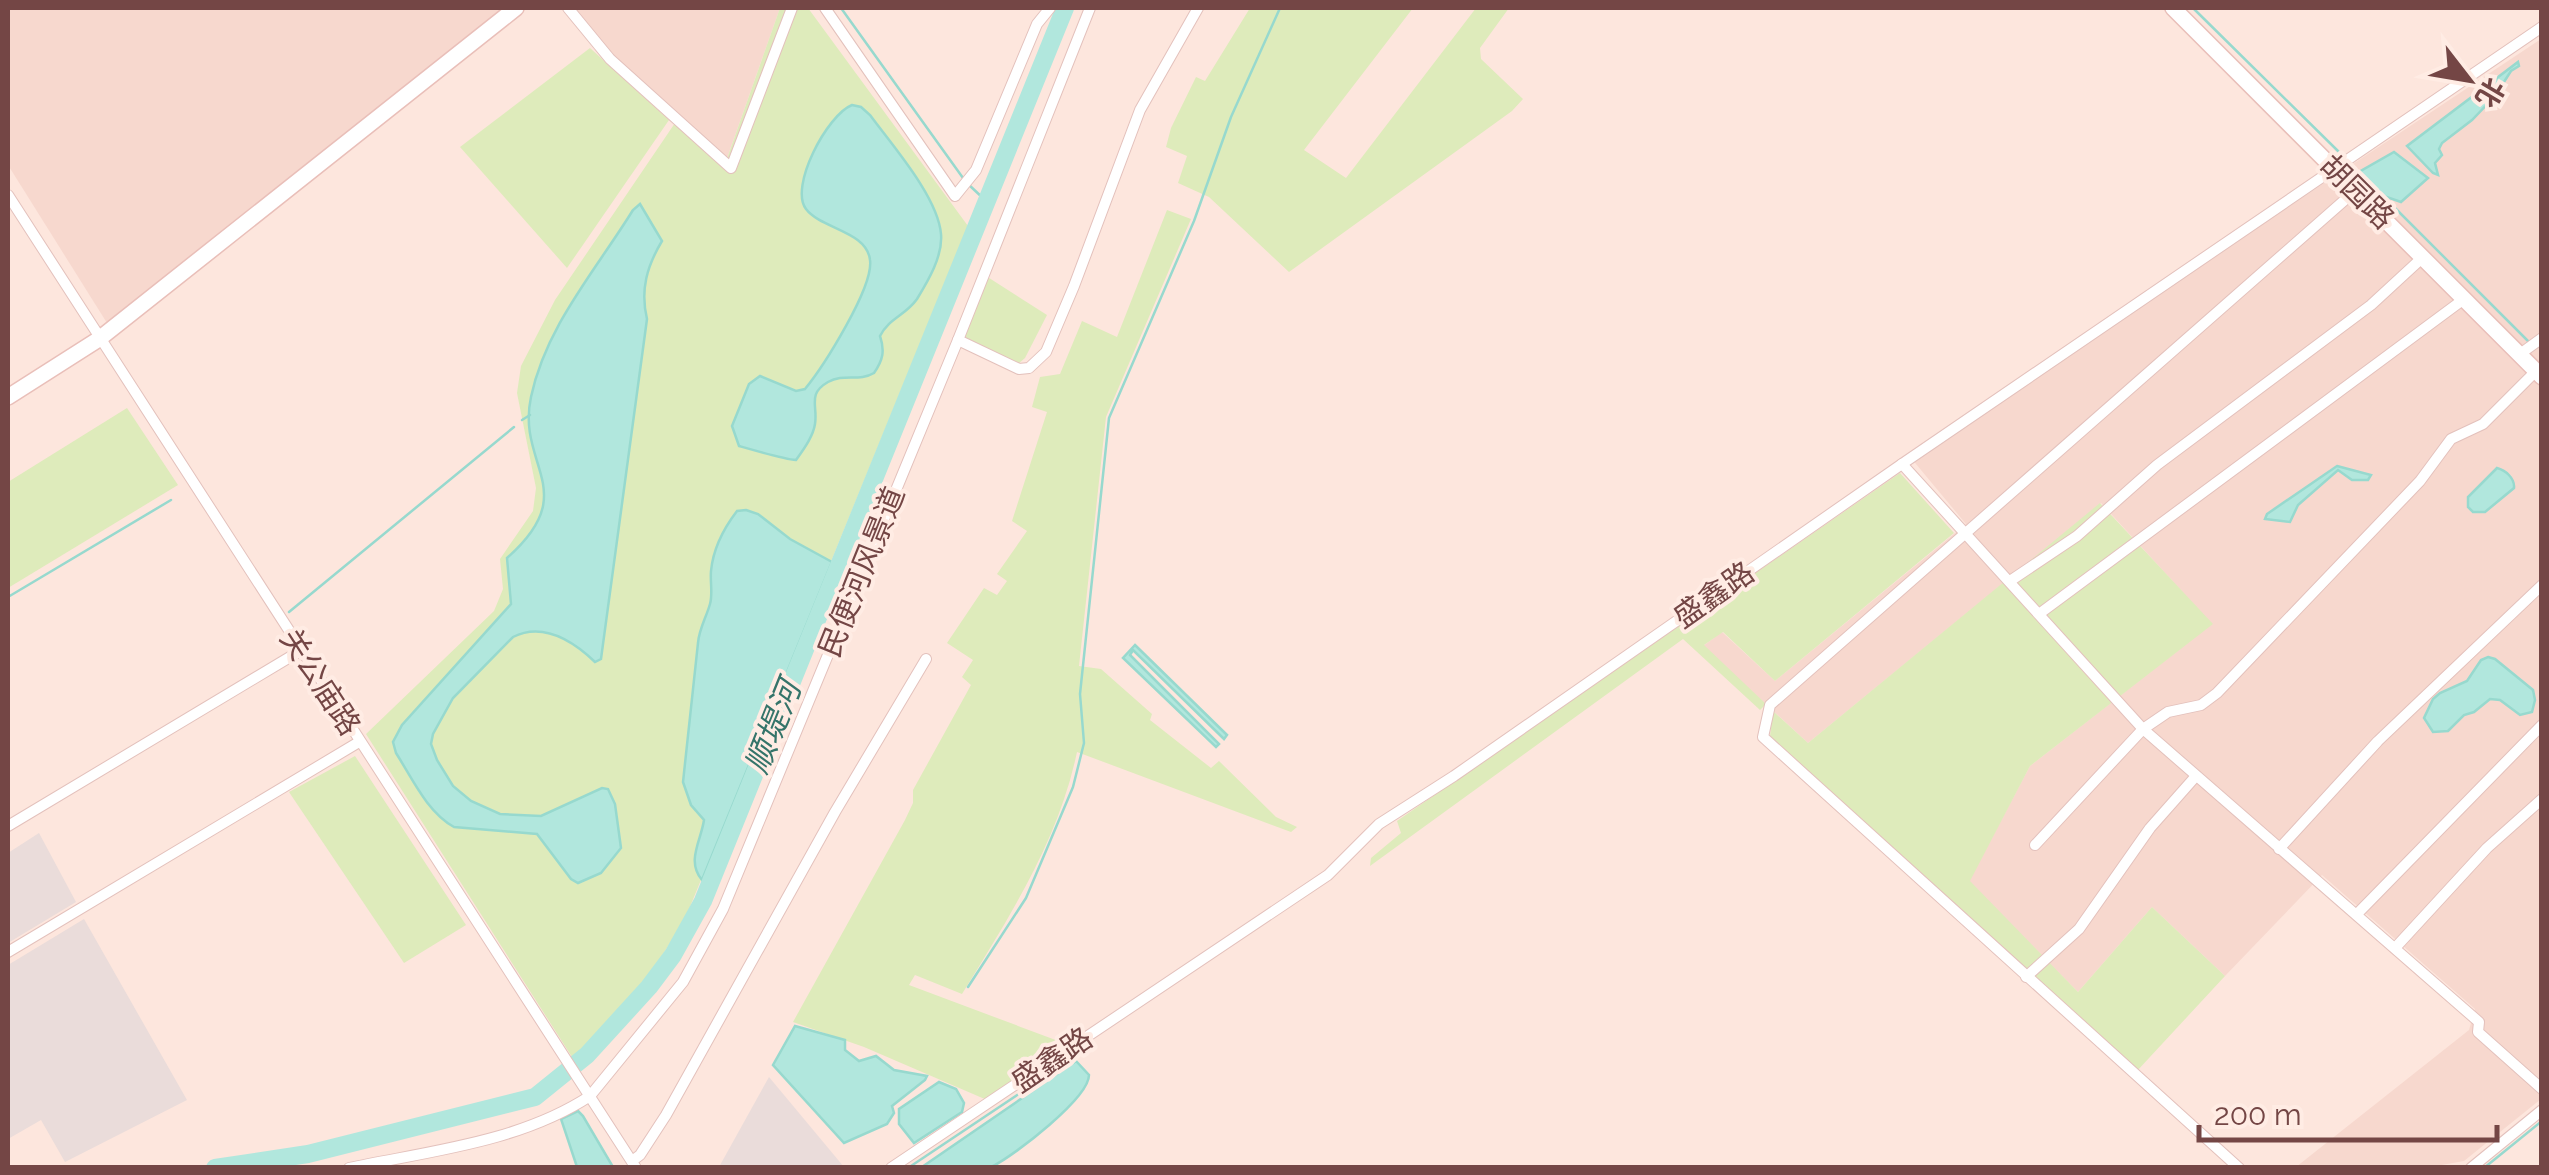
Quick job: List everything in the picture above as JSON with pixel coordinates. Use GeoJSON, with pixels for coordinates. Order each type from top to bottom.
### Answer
{"type":"FeatureCollection","features":[{"type":"Feature","properties":{"kind":"street"},"geometry":{"type":"LineString","coordinates":[[8,397],[99,339],[516,8]]}},
{"type":"Feature","properties":{"kind":"street"},"geometry":{"type":"LineString","coordinates":[[568,8],[610,58],[731,168],[792,8]]}},
{"type":"Feature","properties":{"kind":"street"},"geometry":{"type":"LineString","coordinates":[[824,8],[955,196],[967,183],[1037,24],[1050,8]]}},
{"type":"Feature","properties":{"kind":"street","name":"民便河风景道"},"geometry":{"type":"LineString","coordinates":[[349,1168],[538,1125],[587,1092],[661,1012],[706,946],[958,340],[1090,8]]}},
{"type":"Feature","properties":{"kind":"street"},"geometry":{"type":"LineString","coordinates":[[958,340],[1019,369],[1029,368],[1046,352],[1145,98],[1198,8]]}},
{"type":"Feature","properties":{"kind":"street","name":"胡园路"},"geometry":{"type":"LineString","coordinates":[[2173,8],[2464,299],[2531,346],[2539,374]]}},
{"type":"Feature","properties":{"kind":"street","name":"盛鑫路"},"geometry":{"type":"LineString","coordinates":[[891,1168],[1328,875],[1379,824],[2542,27]]}},
{"type":"Feature","properties":{"kind":"street"},"geometry":{"type":"LineString","coordinates":[[2240,1168],[1763,737],[1770,705],[2355,191]]}},
{"type":"Feature","properties":{"kind":"street","name":"关公庙路"},"geometry":{"type":"LineString","coordinates":[[8,195],[634,1164]]}},
{"type":"Feature","properties":{"kind":"street"},"geometry":{"type":"LineString","coordinates":[[2010,581],[2077,536],[2157,466],[2371,306],[2422,258]]}},
{"type":"Feature","properties":{"kind":"street"},"geometry":{"type":"LineString","coordinates":[[2039,614],[2464,299]]}},
{"type":"Feature","properties":{"kind":"street"},"geometry":{"type":"LineString","coordinates":[[2035,845],[2143,729],[2168,712],[2201,705],[2217,693],[2420,481],[2452,439],[2483,424],[2539,374]]}},
{"type":"Feature","properties":{"kind":"street"},"geometry":{"type":"LineString","coordinates":[[1902,464],[2143,729],[2478,1022],[2478,1032],[2542,1089]]}},
{"type":"Feature","properties":{"kind":"street"},"geometry":{"type":"LineString","coordinates":[[2279,849],[2378,741],[2542,584]]}},
{"type":"Feature","properties":{"kind":"street"},"geometry":{"type":"LineString","coordinates":[[8,826],[300,652]]}},
{"type":"Feature","properties":{"kind":"street"},"geometry":{"type":"LineString","coordinates":[[634,1164],[926,659]]}},
{"type":"Feature","properties":{"kind":"street"},"geometry":{"type":"LineString","coordinates":[[2357,914],[2542,726]]}},
{"type":"Feature","properties":{"kind":"street"},"geometry":{"type":"LineString","coordinates":[[8,952],[359,742]]}},
{"type":"Feature","properties":{"kind":"street"},"geometry":{"type":"LineString","coordinates":[[2026,977],[2079,930],[2150,828],[2196,776]]}},
{"type":"Feature","properties":{"kind":"street"},"geometry":{"type":"LineString","coordinates":[[2395,948],[2487,848],[2542,799]]}},
{"type":"Feature","properties":{"kind":"street"},"geometry":{"type":"LineString","coordinates":[[2471,1168],[2542,1110]]}},
{"type":"Feature","properties":{"kind":"shaded area"},"geometry":{"type":"Polygon","coordinates":[[[8,8],[503,8],[107,323],[8,165],[8,8]]]}},
{"type":"Feature","properties":{"kind":"shaded area"},"geometry":{"type":"Polygon","coordinates":[[[571,8],[780,8],[726,161],[611,54],[571,8]]]}},
{"type":"Feature","properties":{"kind":"shaded area"},"geometry":{"type":"Polygon","coordinates":[[[2541,39],[2541,1099],[2464,1161],[2425,1168],[2296,1167],[2469,1030],[2475,1009],[2322,875],[2225,976],[2152,907],[2078,992],[1969,881],[2030,766],[2212,624],[2101,503],[1808,743],[1703,646],[1722,632],[1775,681],[1966,524],[1911,458],[2541,39]]]}},
{"type":"Feature","properties":{"kind":"shaded area"},"geometry":{"type":"Polygon","coordinates":[[[39,833],[76,902],[8,943],[8,853],[39,833]]]}},
{"type":"Feature","properties":{"kind":"shaded area"},"geometry":{"type":"Polygon","coordinates":[[[84,919],[187,1100],[65,1162],[41,1120],[8,1139],[8,965],[84,919]]]}},
{"type":"Feature","properties":{"kind":"shaded area"},"geometry":{"type":"Polygon","coordinates":[[[769,1077],[844,1167],[719,1167],[769,1077]]]}},
{"type":"Feature","properties":{"kind":"green space"},"geometry":{"type":"Polygon","coordinates":[[[780,8],[808,8],[968,226],[685,919],[621,1012],[572,1057],[366,734],[494,611],[503,589],[500,559],[533,511],[536,488],[517,393],[521,366],[555,300],[675,123],[724,167],[780,8]]]}},
{"type":"Feature","properties":{"kind":"green space"},"geometry":{"type":"Polygon","coordinates":[[[1250,8],[1413,8],[1304,150],[1346,178],[1476,8],[1509,8],[1480,48],[1481,59],[1523,99],[1512,111],[1289,272],[1209,197],[1178,183],[1187,156],[1166,147],[1196,77],[1205,81],[1250,8]]]}},
{"type":"Feature","properties":{"kind":"green space"},"geometry":{"type":"Polygon","coordinates":[[[590,48],[669,120],[567,268],[460,147],[590,48]]]}},
{"type":"Feature","properties":{"kind":"green space"},"geometry":{"type":"Polygon","coordinates":[[[1167,210],[1191,219],[1106,417],[1079,666],[1101,669],[1152,714],[1150,720],[1211,768],[1219,761],[1276,817],[1297,827],[1291,832],[1077,752],[1045,848],[962,994],[915,975],[909,985],[1069,1045],[987,1100],[864,1047],[793,1022],[905,820],[913,803],[913,790],[971,685],[962,677],[973,660],[947,643],[984,588],[997,595],[1007,581],[997,574],[1027,531],[1012,521],[1047,412],[1032,407],[1040,377],[1060,374],[1082,321],[1117,337],[1167,210]]]}},
{"type":"Feature","properties":{"kind":"green space"},"geometry":{"type":"Polygon","coordinates":[[[986,276],[1047,315],[1018,364],[961,338],[986,276]]]}},
{"type":"Feature","properties":{"kind":"green space"},"geometry":{"type":"Polygon","coordinates":[[[127,408],[178,485],[8,588],[8,482],[127,408]]]}},
{"type":"Feature","properties":{"kind":"green space"},"geometry":{"type":"Polygon","coordinates":[[[1900,473],[1954,533],[1775,681],[1723,632],[1704,645],[1766,704],[1760,710],[1683,639],[1370,866],[1371,858],[1401,833],[1397,821],[1900,473]]]}},
{"type":"Feature","properties":{"kind":"green space"},"geometry":{"type":"Polygon","coordinates":[[[2100,503],[2213,624],[2030,766],[1970,881],[2078,992],[2152,907],[2225,976],[2137,1071],[1770,736],[1773,711],[1808,743],[2100,503]]]}},
{"type":"Feature","properties":{"kind":"green space"},"geometry":{"type":"Polygon","coordinates":[[[355,756],[466,925],[404,963],[289,792],[355,756]]]}},
{"type":"Feature","properties":{"kind":"water"},"geometry":{"type":"Polygon","coordinates":[[[2518,62],[2519,66],[2511,71],[2495,96],[2442,143],[2442,155],[2435,163],[2438,175],[2433,173],[2407,146],[2518,62]]]}},
{"type":"Feature","properties":{"kind":"water"},"geometry":{"type":"Polygon","coordinates":[[[852,105],[870,115],[923,188],[938,219],[940,251],[917,299],[880,336],[882,355],[874,373],[834,379],[818,391],[812,434],[796,460],[739,446],[732,426],[749,384],[760,376],[796,391],[805,389],[835,346],[864,288],[870,260],[867,250],[852,236],[813,216],[802,199],[802,185],[813,152],[832,122],[852,105]]]}},
{"type":"Feature","properties":{"kind":"water"},"geometry":{"type":"Polygon","coordinates":[[[2394,152],[2428,178],[2401,202],[2375,193],[2352,176],[2394,152]]]}},
{"type":"Feature","properties":{"kind":"water"},"geometry":{"type":"Polygon","coordinates":[[[640,204],[662,241],[645,288],[647,319],[601,659],[595,662],[567,641],[546,633],[513,637],[453,698],[431,744],[453,786],[471,801],[500,814],[541,816],[602,788],[608,789],[615,804],[621,848],[601,873],[578,883],[537,834],[454,827],[444,821],[421,794],[393,742],[402,725],[511,604],[507,558],[529,535],[541,514],[544,496],[529,421],[538,371],[574,299],[640,204]]]}},
{"type":"Feature","properties":{"kind":"water"},"geometry":{"type":"Polygon","coordinates":[[[2337,466],[2371,475],[2368,480],[2352,480],[2338,470],[2298,505],[2290,522],[2265,519],[2267,514],[2337,466]]]}},
{"type":"Feature","properties":{"kind":"water"},"geometry":{"type":"Polygon","coordinates":[[[2497,468],[2509,475],[2514,488],[2485,512],[2473,512],[2468,507],[2468,497],[2497,468]]]}},
{"type":"Feature","properties":{"kind":"water"},"geometry":{"type":"Polygon","coordinates":[[[746,510],[832,562],[702,880],[695,858],[704,820],[691,805],[683,782],[698,643],[711,600],[711,571],[717,547],[737,511],[746,510]]]}},
{"type":"Feature","properties":{"kind":"water"},"geometry":{"type":"Polygon","coordinates":[[[1135,645],[1227,735],[1224,739],[1133,650],[1130,655],[1219,744],[1216,747],[1123,658],[1135,645]]]}},
{"type":"Feature","properties":{"kind":"water"},"geometry":{"type":"Polygon","coordinates":[[[2488,657],[2533,690],[2532,712],[2520,715],[2500,700],[2490,699],[2464,715],[2448,731],[2433,732],[2424,718],[2433,699],[2467,681],[2481,660],[2488,657]]]}},
{"type":"Feature","properties":{"kind":"water"},"geometry":{"type":"Polygon","coordinates":[[[795,1026],[845,1040],[845,1050],[859,1061],[876,1056],[894,1070],[927,1076],[892,1106],[894,1113],[887,1124],[844,1143],[773,1065],[795,1026]]]}},
{"type":"Feature","properties":{"kind":"water"},"geometry":{"type":"Polygon","coordinates":[[[1076,1061],[1089,1075],[1086,1085],[1064,1111],[1017,1150],[987,1168],[922,1167],[1076,1061]]]}},
{"type":"Feature","properties":{"kind":"water"},"geometry":{"type":"Polygon","coordinates":[[[939,1082],[956,1089],[964,1103],[962,1112],[914,1143],[899,1124],[899,1109],[939,1082]]]}},
{"type":"Feature","properties":{"kind":"water"},"geometry":{"type":"Polygon","coordinates":[[[578,1111],[613,1167],[577,1167],[561,1119],[578,1111]]]}},
{"type":"Feature","properties":{"kind":"waterway"},"geometry":{"type":"LineString","coordinates":[[841,8],[963,178]]}},
{"type":"Feature","properties":{"kind":"waterway","name":"顺堤河"},"geometry":{"type":"LineString","coordinates":[[215,1168],[308,1154],[535,1097],[587,1055],[673,955],[703,901],[1065,8]]}},
{"type":"Feature","properties":{"kind":"waterway"},"geometry":{"type":"LineString","coordinates":[[968,987],[1026,898],[1073,787],[1084,743],[1080,694],[1109,418],[1194,221],[1231,117],[1280,8]]}},
{"type":"Feature","properties":{"kind":"waterway"},"geometry":{"type":"LineString","coordinates":[[2193,8],[2340,153]]}},
{"type":"Feature","properties":{"kind":"waterway"},"geometry":{"type":"LineString","coordinates":[[968,184],[985,200]]}},
{"type":"Feature","properties":{"kind":"waterway"},"geometry":{"type":"LineString","coordinates":[[2381,194],[2531,344]]}},
{"type":"Feature","properties":{"kind":"waterway"},"geometry":{"type":"LineString","coordinates":[[522,420],[530,415]]}},
{"type":"Feature","properties":{"kind":"waterway"},"geometry":{"type":"LineString","coordinates":[[289,612],[514,427]]}},
{"type":"Feature","properties":{"kind":"waterway"},"geometry":{"type":"LineString","coordinates":[[8,597],[171,500]]}},
{"type":"Feature","properties":{"kind":"waterway"},"geometry":{"type":"LineString","coordinates":[[908,1168],[1080,1053]]}},
{"type":"Feature","properties":{"kind":"waterway"},"geometry":{"type":"LineString","coordinates":[[2484,1168],[2542,1121]]}}]}
